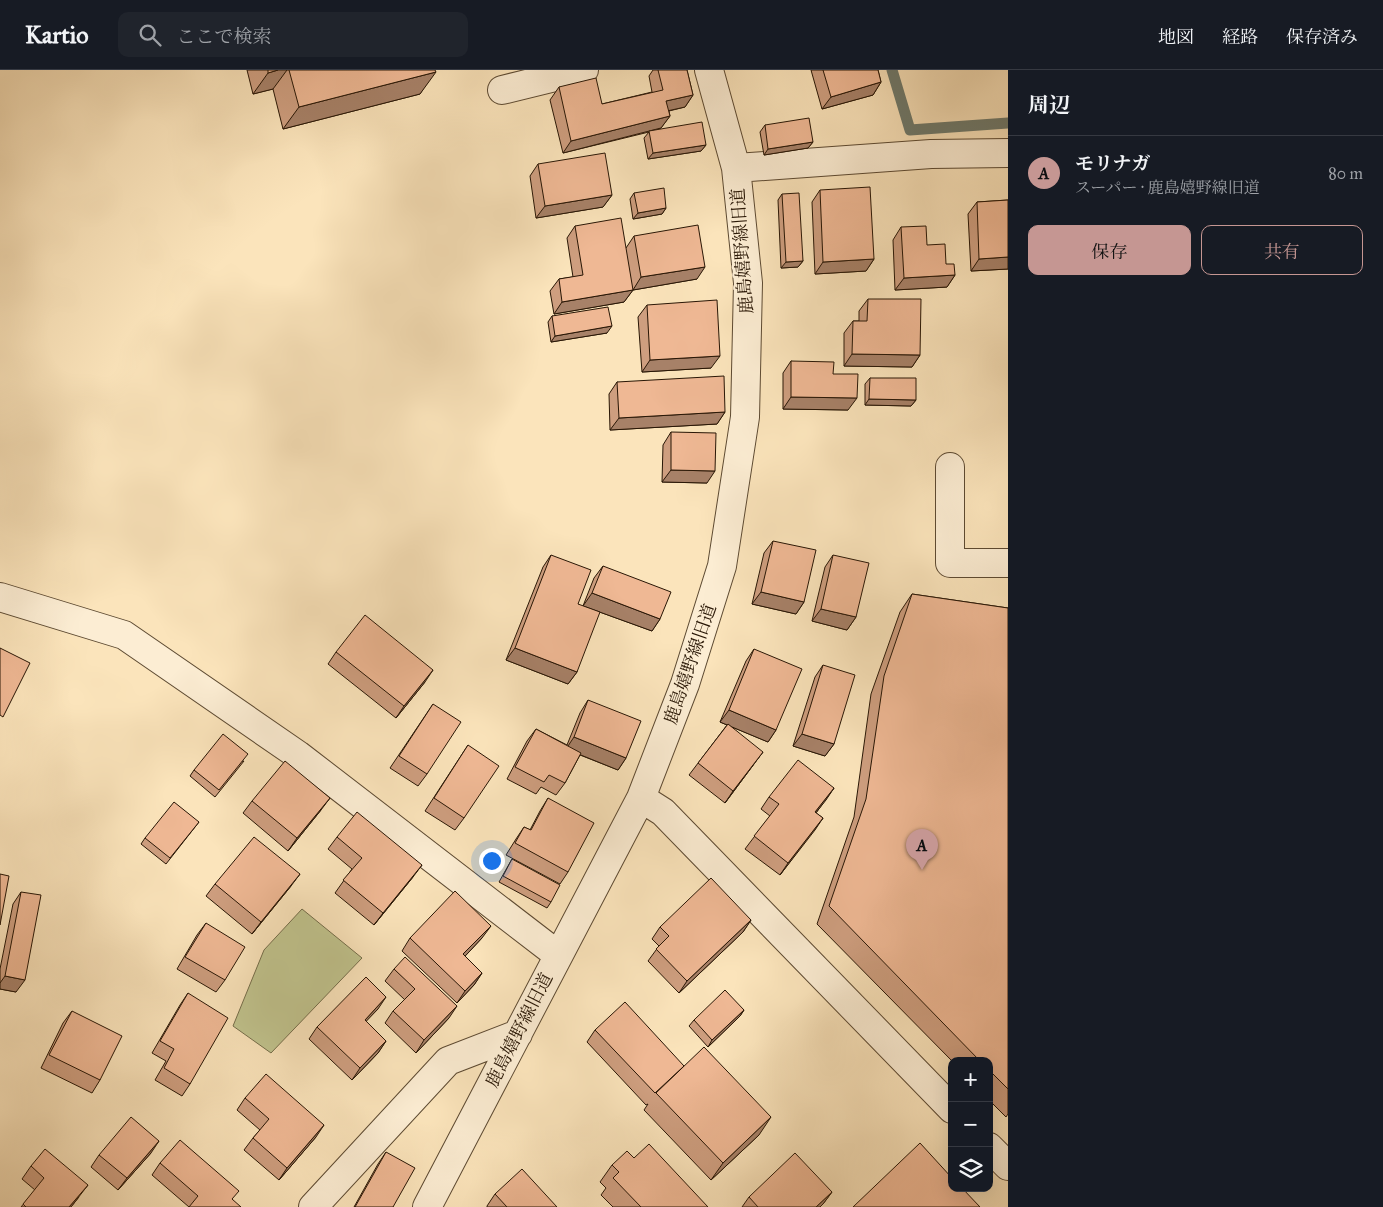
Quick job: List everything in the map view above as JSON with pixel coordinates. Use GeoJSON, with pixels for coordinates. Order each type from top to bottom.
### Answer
{"type":"FeatureCollection","features":[{"type":"Feature","properties":{"kind":"street"},"geometry":{"type":"LineString","coordinates":[[502,90],[584,70]]}},
{"type":"Feature","properties":{"kind":"street","name":"鹿島嬉野線旧道"},"geometry":{"type":"LineString","coordinates":[[426,1207],[641,798],[685,684],[722,566],[744,426],[748,283],[736,168],[709,70]]}},
{"type":"Feature","properties":{"kind":"street"},"geometry":{"type":"LineString","coordinates":[[736,168],[931,154],[1008,153]]}},
{"type":"Feature","properties":{"kind":"street"},"geometry":{"type":"LineString","coordinates":[[950,467],[950,563],[1008,563]]}},
{"type":"Feature","properties":{"kind":"street"},"geometry":{"type":"LineString","coordinates":[[0,597],[124,635],[298,755],[558,955]]}},
{"type":"Feature","properties":{"kind":"street"},"geometry":{"type":"LineString","coordinates":[[641,798],[663,812],[948,1104]]}},
{"type":"Feature","properties":{"kind":"street"},"geometry":{"type":"LineString","coordinates":[[312,1207],[448,1061],[518,1034]]}},
{"type":"Feature","properties":{"kind":"street"},"geometry":{"type":"LineString","coordinates":[[993,1151],[1008,1166]]}},
{"type":"Feature","properties":{"kind":"green space"},"geometry":{"type":"Polygon","coordinates":[[[302,909],[362,958],[271,1053],[233,1026],[264,950],[302,909]]]}},
{"type":"Feature","properties":{"kind":"building"},"geometry":{"type":"Polygon","coordinates":[[[289,70],[435,70],[436,72],[299,107],[289,70]]]}},
{"type":"Feature","properties":{"kind":"building"},"geometry":{"type":"Polygon","coordinates":[[[658,70],[687,70],[693,95],[666,101],[670,116],[571,141],[559,87],[596,78],[602,104],[663,90],[658,70]]]}},
{"type":"Feature","properties":{"kind":"building"},"geometry":{"type":"Polygon","coordinates":[[[823,70],[878,70],[881,82],[831,97],[823,70]]]}},
{"type":"Feature","properties":{"kind":"building"},"geometry":{"type":"Polygon","coordinates":[[[809,118],[813,142],[768,149],[765,125],[809,118]]]}},
{"type":"Feature","properties":{"kind":"building"},"geometry":{"type":"Polygon","coordinates":[[[702,122],[706,145],[653,153],[649,131],[702,122]]]}},
{"type":"Feature","properties":{"kind":"building"},"geometry":{"type":"Polygon","coordinates":[[[605,153],[612,195],[545,206],[538,164],[605,153]]]}},
{"type":"Feature","properties":{"kind":"building"},"geometry":{"type":"Polygon","coordinates":[[[870,187],[874,259],[823,262],[820,190],[870,187]]]}},
{"type":"Feature","properties":{"kind":"building"},"geometry":{"type":"Polygon","coordinates":[[[664,188],[666,208],[638,213],[634,193],[664,188]]]}},
{"type":"Feature","properties":{"kind":"building"},"geometry":{"type":"Polygon","coordinates":[[[799,193],[803,261],[786,262],[782,194],[799,193]]]}},
{"type":"Feature","properties":{"kind":"building"},"geometry":{"type":"Polygon","coordinates":[[[1008,200],[1008,257],[979,259],[977,202],[1008,200]]]}},
{"type":"Feature","properties":{"kind":"building"},"geometry":{"type":"Polygon","coordinates":[[[621,218],[633,290],[562,302],[559,279],[583,275],[575,226],[621,218]]]}},
{"type":"Feature","properties":{"kind":"building"},"geometry":{"type":"Polygon","coordinates":[[[698,225],[705,267],[641,277],[634,236],[698,225]]]}},
{"type":"Feature","properties":{"kind":"building"},"geometry":{"type":"Polygon","coordinates":[[[926,226],[927,245],[945,244],[946,264],[954,264],[955,275],[904,278],[901,227],[926,226]]]}},
{"type":"Feature","properties":{"kind":"building"},"geometry":{"type":"Polygon","coordinates":[[[868,299],[921,299],[920,355],[852,354],[853,321],[867,321],[868,299]]]}},
{"type":"Feature","properties":{"kind":"building"},"geometry":{"type":"Polygon","coordinates":[[[717,300],[720,356],[650,360],[647,305],[717,300]]]}},
{"type":"Feature","properties":{"kind":"building"},"geometry":{"type":"Polygon","coordinates":[[[608,307],[612,326],[555,336],[552,316],[608,307]]]}},
{"type":"Feature","properties":{"kind":"building"},"geometry":{"type":"Polygon","coordinates":[[[791,361],[834,362],[833,374],[858,374],[857,398],[791,397],[791,361]]]}},
{"type":"Feature","properties":{"kind":"building"},"geometry":{"type":"Polygon","coordinates":[[[724,376],[725,412],[619,418],[617,382],[724,376]]]}},
{"type":"Feature","properties":{"kind":"building"},"geometry":{"type":"Polygon","coordinates":[[[870,378],[916,378],[916,400],[869,399],[870,378]]]}},
{"type":"Feature","properties":{"kind":"building"},"geometry":{"type":"Polygon","coordinates":[[[671,432],[716,433],[715,471],[671,470],[671,432]]]}},
{"type":"Feature","properties":{"kind":"building"},"geometry":{"type":"Polygon","coordinates":[[[773,541],[816,550],[804,602],[761,592],[773,541]]]}},
{"type":"Feature","properties":{"kind":"building"},"geometry":{"type":"Polygon","coordinates":[[[551,555],[591,570],[578,604],[600,612],[577,672],[515,648],[551,555]]]}},
{"type":"Feature","properties":{"kind":"building"},"geometry":{"type":"Polygon","coordinates":[[[833,555],[869,563],[856,617],[821,609],[833,555]]]}},
{"type":"Feature","properties":{"kind":"building"},"geometry":{"type":"Polygon","coordinates":[[[603,566],[671,592],[660,619],[592,593],[603,566]]]}},
{"type":"Feature","properties":{"kind":"building"},"geometry":{"type":"Polygon","coordinates":[[[912,594],[1008,608],[1008,1089],[993,1074],[993,1057],[976,1057],[829,906],[866,799],[884,676],[912,594]]]}},
{"type":"Feature","properties":{"kind":"building"},"geometry":{"type":"Polygon","coordinates":[[[365,615],[433,670],[404,706],[336,652],[365,615]]]}},
{"type":"Feature","properties":{"kind":"building"},"geometry":{"type":"Polygon","coordinates":[[[0,648],[30,663],[3,717],[0,715],[0,648]]]}},
{"type":"Feature","properties":{"kind":"building"},"geometry":{"type":"Polygon","coordinates":[[[754,649],[802,669],[776,730],[729,710],[754,649]]]}},
{"type":"Feature","properties":{"kind":"building"},"geometry":{"type":"Polygon","coordinates":[[[823,665],[855,675],[834,744],[802,734],[823,665]]]}},
{"type":"Feature","properties":{"kind":"building"},"geometry":{"type":"Polygon","coordinates":[[[588,700],[641,721],[626,758],[574,737],[588,700]]]}},
{"type":"Feature","properties":{"kind":"building"},"geometry":{"type":"Polygon","coordinates":[[[433,704],[461,722],[427,774],[399,756],[433,704]]]}},
{"type":"Feature","properties":{"kind":"building"},"geometry":{"type":"Polygon","coordinates":[[[728,724],[763,752],[733,791],[698,763],[728,724]]]}},
{"type":"Feature","properties":{"kind":"building"},"geometry":{"type":"Polygon","coordinates":[[[536,729],[581,753],[565,783],[549,775],[544,782],[515,767],[536,729]]]}},
{"type":"Feature","properties":{"kind":"building"},"geometry":{"type":"Polygon","coordinates":[[[223,734],[248,754],[219,790],[194,770],[223,734]]]}},
{"type":"Feature","properties":{"kind":"building"},"geometry":{"type":"Polygon","coordinates":[[[468,745],[499,766],[464,818],[434,798],[468,745]]]}},
{"type":"Feature","properties":{"kind":"building"},"geometry":{"type":"Polygon","coordinates":[[[798,760],[834,788],[815,812],[823,818],[788,863],[754,836],[779,804],[769,797],[798,760]]]}},
{"type":"Feature","properties":{"kind":"building"},"geometry":{"type":"Polygon","coordinates":[[[285,761],[330,798],[297,838],[252,801],[285,761]]]}},
{"type":"Feature","properties":{"kind":"building"},"geometry":{"type":"Polygon","coordinates":[[[548,798],[594,823],[568,872],[515,843],[524,827],[531,830],[548,798]]]}},
{"type":"Feature","properties":{"kind":"building"},"geometry":{"type":"Polygon","coordinates":[[[174,802],[199,822],[170,858],[145,838],[174,802]]]}},
{"type":"Feature","properties":{"kind":"building"},"geometry":{"type":"Polygon","coordinates":[[[357,812],[422,865],[383,913],[343,880],[362,858],[337,837],[357,812]]]}},
{"type":"Feature","properties":{"kind":"building"},"geometry":{"type":"Polygon","coordinates":[[[254,837],[300,874],[261,922],[215,884],[254,837]]]}},
{"type":"Feature","properties":{"kind":"building"},"geometry":{"type":"Polygon","coordinates":[[[512,859],[560,885],[551,902],[503,876],[512,859]]]}},
{"type":"Feature","properties":{"kind":"building"},"geometry":{"type":"Polygon","coordinates":[[[0,874],[9,876],[0,925],[0,874]]]}},
{"type":"Feature","properties":{"kind":"building"},"geometry":{"type":"Polygon","coordinates":[[[711,878],[751,920],[687,981],[656,949],[669,936],[660,927],[711,878]]]}},
{"type":"Feature","properties":{"kind":"building"},"geometry":{"type":"Polygon","coordinates":[[[455,891],[491,926],[463,954],[482,973],[465,991],[410,938],[455,891]]]}},
{"type":"Feature","properties":{"kind":"building"},"geometry":{"type":"Polygon","coordinates":[[[21,892],[41,895],[25,980],[5,976],[21,892]]]}},
{"type":"Feature","properties":{"kind":"building"},"geometry":{"type":"Polygon","coordinates":[[[206,923],[245,947],[225,980],[185,957],[206,923]]]}},
{"type":"Feature","properties":{"kind":"building"},"geometry":{"type":"Polygon","coordinates":[[[405,957],[457,1006],[424,1040],[393,1011],[415,989],[394,969],[405,957]]]}},
{"type":"Feature","properties":{"kind":"building"},"geometry":{"type":"Polygon","coordinates":[[[366,977],[386,997],[365,1020],[386,1041],[360,1068],[317,1027],[366,977]]]}},
{"type":"Feature","properties":{"kind":"building"},"geometry":{"type":"Polygon","coordinates":[[[725,990],[744,1010],[712,1040],[694,1020],[725,990]]]}},
{"type":"Feature","properties":{"kind":"building"},"geometry":{"type":"Polygon","coordinates":[[[188,993],[228,1018],[190,1084],[164,1068],[174,1049],[160,1041],[188,993]]]}},
{"type":"Feature","properties":{"kind":"building"},"geometry":{"type":"Polygon","coordinates":[[[625,1002],[684,1066],[655,1093],[595,1030],[625,1002]]]}},
{"type":"Feature","properties":{"kind":"building"},"geometry":{"type":"Polygon","coordinates":[[[72,1011],[122,1036],[100,1080],[49,1055],[72,1011]]]}},
{"type":"Feature","properties":{"kind":"building"},"geometry":{"type":"Polygon","coordinates":[[[704,1047],[771,1117],[723,1163],[656,1093],[704,1047]]]}},
{"type":"Feature","properties":{"kind":"building"},"geometry":{"type":"Polygon","coordinates":[[[266,1074],[324,1125],[287,1168],[253,1138],[269,1119],[245,1098],[266,1074]]]}},
{"type":"Feature","properties":{"kind":"building"},"geometry":{"type":"Polygon","coordinates":[[[131,1117],[159,1141],[127,1178],[99,1155],[131,1117]]]}},
{"type":"Feature","properties":{"kind":"building"},"geometry":{"type":"Polygon","coordinates":[[[180,1140],[239,1191],[232,1199],[241,1207],[189,1207],[198,1196],[160,1163],[180,1140]]]}},
{"type":"Feature","properties":{"kind":"building"},"geometry":{"type":"Polygon","coordinates":[[[920,1143],[948,1174],[948,1192],[966,1192],[980,1207],[853,1207],[920,1143]]]}},
{"type":"Feature","properties":{"kind":"building"},"geometry":{"type":"Polygon","coordinates":[[[649,1144],[708,1207],[641,1207],[613,1178],[619,1172],[612,1165],[627,1151],[634,1158],[649,1144]]]}},
{"type":"Feature","properties":{"kind":"building"},"geometry":{"type":"Polygon","coordinates":[[[45,1149],[88,1185],[69,1207],[26,1207],[23,1204],[44,1178],[31,1166],[45,1149]]]}},
{"type":"Feature","properties":{"kind":"building"},"geometry":{"type":"Polygon","coordinates":[[[386,1152],[415,1168],[393,1207],[355,1207],[386,1152]]]}},
{"type":"Feature","properties":{"kind":"building"},"geometry":{"type":"Polygon","coordinates":[[[795,1153],[832,1192],[816,1207],[758,1207],[749,1197],[795,1153]]]}},
{"type":"Feature","properties":{"kind":"building"},"geometry":{"type":"Polygon","coordinates":[[[522,1169],[557,1207],[507,1207],[495,1194],[522,1169]]]}},
{"type":"Feature","properties":{"kind":"waterway"},"geometry":{"type":"LineString","coordinates":[[892,70],[910,130],[1008,123]]}},
{"type":"Feature","properties":{"kind":"place","name":"モリナガ"},"geometry":{"type":"Point","coordinates":[922,870]}}]}
